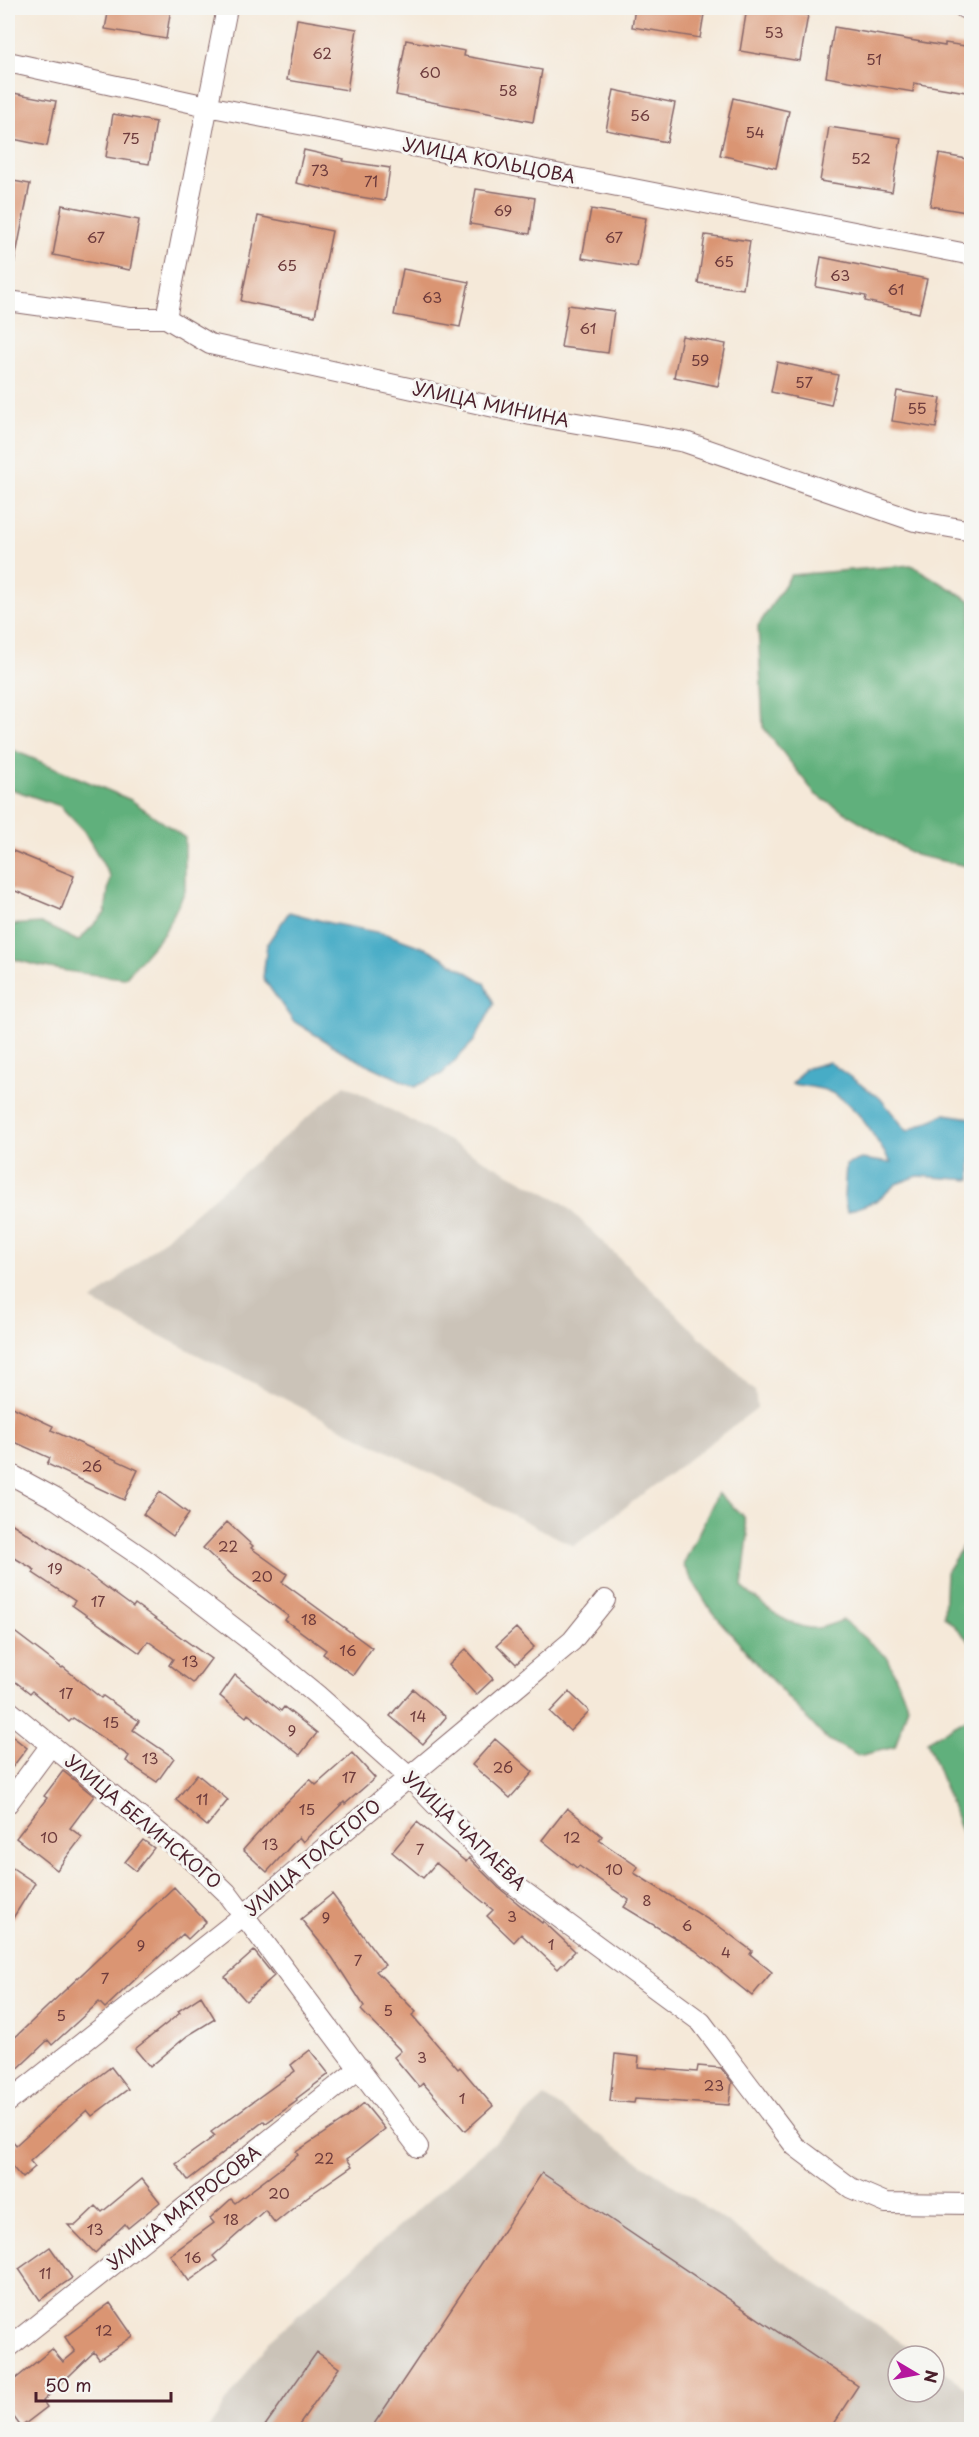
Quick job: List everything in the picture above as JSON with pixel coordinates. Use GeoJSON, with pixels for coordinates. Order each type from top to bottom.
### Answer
{"type":"FeatureCollection","features":[{"type":"Feature","properties":{"kind":"street"},"geometry":{"type":"LineString","coordinates":[[8,302],[130,318],[166,318],[227,8]]}},
{"type":"Feature","properties":{"kind":"street"},"geometry":{"type":"LineString","coordinates":[[964,8],[972,9]]}},
{"type":"Feature","properties":{"kind":"street","name":"УЛИЦА КОЛЬЦОВА"},"geometry":{"type":"LineString","coordinates":[[8,62],[207,106],[972,255]]}},
{"type":"Feature","properties":{"kind":"street","name":"УЛИЦА МИНИНА"},"geometry":{"type":"LineString","coordinates":[[166,318],[210,344],[531,415],[685,442],[915,521],[972,531]]}},
{"type":"Feature","properties":{"kind":"street","name":"УЛИЦА ЧАПАЕВА"},"geometry":{"type":"LineString","coordinates":[[8,1473],[57,1499],[143,1558],[317,1695],[409,1777],[508,1880],[701,2022],[795,2146],[851,2188],[886,2203],[972,2204]]}},
{"type":"Feature","properties":{"kind":"street","name":"УЛИЦА ТОЛСТОГО"},"geometry":{"type":"LineString","coordinates":[[8,2102],[244,1915],[572,1641],[605,1600]]}},
{"type":"Feature","properties":{"kind":"street","name":"УЛИЦА БЕЛИНСКОГО"},"geometry":{"type":"LineString","coordinates":[[8,1710],[197,1864],[227,1893],[418,2147]]}},
{"type":"Feature","properties":{"kind":"street"},"geometry":{"type":"LineString","coordinates":[[8,1803],[51,1745]]}},
{"type":"Feature","properties":{"kind":"street","name":"УЛИЦА МАТРОСОВА"},"geometry":{"type":"LineString","coordinates":[[8,2348],[360,2068]]}},
{"type":"Feature","properties":{"kind":"shaded area"},"geometry":{"type":"Polygon","coordinates":[[[345,1085],[562,1202],[755,1391],[757,1408],[574,1546],[92,1301],[345,1085]]]}},
{"type":"Feature","properties":{"kind":"shaded area"},"geometry":{"type":"Polygon","coordinates":[[[545,2097],[904,2344],[886,2344],[886,2404],[946,2404],[946,2373],[971,2391],[971,2429],[207,2430],[269,2341],[545,2097]]]}},
{"type":"Feature","properties":{"kind":"green space"},"geometry":{"type":"Polygon","coordinates":[[[911,565],[971,601],[971,867],[915,855],[816,795],[763,727],[758,626],[791,575],[911,565]]]}},
{"type":"Feature","properties":{"kind":"green space"},"geometry":{"type":"Polygon","coordinates":[[[8,748],[131,800],[185,838],[185,891],[164,933],[125,978],[51,968],[8,957],[8,925],[41,923],[78,941],[105,913],[110,876],[84,831],[60,806],[8,788],[8,748]]]}},
{"type":"Feature","properties":{"kind":"green space"},"geometry":{"type":"Polygon","coordinates":[[[718,1493],[744,1517],[748,1536],[742,1587],[773,1612],[800,1626],[818,1628],[843,1620],[888,1658],[908,1706],[895,1747],[858,1756],[825,1738],[712,1612],[683,1565],[718,1493]]]}},
{"type":"Feature","properties":{"kind":"green space"},"geometry":{"type":"Polygon","coordinates":[[[971,1533],[971,1643],[944,1616],[946,1572],[971,1533]]]}},
{"type":"Feature","properties":{"kind":"green space"},"geometry":{"type":"Polygon","coordinates":[[[971,1716],[971,1857],[927,1741],[971,1716]]]}},
{"type":"Feature","properties":{"kind":"water"},"geometry":{"type":"Polygon","coordinates":[[[289,912],[386,934],[430,950],[485,983],[494,1004],[474,1041],[442,1074],[415,1087],[350,1056],[293,1021],[263,978],[267,944],[289,912]]]}},
{"type":"Feature","properties":{"kind":"water"},"geometry":{"type":"Polygon","coordinates":[[[829,1062],[880,1098],[907,1131],[945,1114],[971,1118],[971,1180],[918,1176],[896,1184],[878,1200],[847,1212],[844,1197],[846,1165],[861,1159],[891,1163],[864,1121],[846,1102],[825,1090],[792,1084],[804,1069],[829,1062]]]}},
{"type":"Feature","properties":{"kind":"building"},"geometry":{"type":"Polygon","coordinates":[[[109,8],[171,8],[166,39],[105,29],[109,8]]]}},
{"type":"Feature","properties":{"kind":"building"},"geometry":{"type":"Polygon","coordinates":[[[635,8],[705,8],[700,38],[632,27],[635,8]]]}},
{"type":"Feature","properties":{"kind":"building"},"geometry":{"type":"Polygon","coordinates":[[[747,8],[766,8],[808,15],[800,61],[740,51],[747,8]]]}},
{"type":"Feature","properties":{"kind":"building"},"geometry":{"type":"Polygon","coordinates":[[[297,19],[357,29],[347,90],[287,80],[297,19]]]}},
{"type":"Feature","properties":{"kind":"building"},"geometry":{"type":"Polygon","coordinates":[[[834,27],[945,46],[945,43],[972,47],[972,93],[914,83],[913,92],[826,77],[834,27]]]}},
{"type":"Feature","properties":{"kind":"building"},"geometry":{"type":"Polygon","coordinates":[[[406,40],[465,51],[464,56],[542,70],[533,122],[396,95],[406,40]]]}},
{"type":"Feature","properties":{"kind":"building"},"geometry":{"type":"Polygon","coordinates":[[[614,90],[675,103],[667,142],[606,130],[614,90]]]}},
{"type":"Feature","properties":{"kind":"building"},"geometry":{"type":"Polygon","coordinates":[[[8,92],[56,101],[47,146],[8,138],[8,92]]]}},
{"type":"Feature","properties":{"kind":"building"},"geometry":{"type":"Polygon","coordinates":[[[733,98],[789,111],[776,168],[720,155],[733,98]]]}},
{"type":"Feature","properties":{"kind":"building"},"geometry":{"type":"Polygon","coordinates":[[[113,114],[156,122],[149,164],[106,157],[113,114]]]}},
{"type":"Feature","properties":{"kind":"building"},"geometry":{"type":"Polygon","coordinates":[[[829,127],[901,138],[892,192],[820,181],[829,127]]]}},
{"type":"Feature","properties":{"kind":"building"},"geometry":{"type":"Polygon","coordinates":[[[304,150],[344,159],[343,161],[390,168],[385,201],[296,183],[304,150]]]}},
{"type":"Feature","properties":{"kind":"building"},"geometry":{"type":"Polygon","coordinates":[[[939,154],[972,160],[972,213],[930,206],[939,154]]]}},
{"type":"Feature","properties":{"kind":"building"},"geometry":{"type":"Polygon","coordinates":[[[8,180],[30,184],[14,265],[8,264],[8,180]]]}},
{"type":"Feature","properties":{"kind":"building"},"geometry":{"type":"Polygon","coordinates":[[[476,189],[535,198],[530,234],[470,224],[476,189]]]}},
{"type":"Feature","properties":{"kind":"building"},"geometry":{"type":"Polygon","coordinates":[[[62,205],[139,220],[130,270],[53,255],[62,205]]]}},
{"type":"Feature","properties":{"kind":"building"},"geometry":{"type":"Polygon","coordinates":[[[591,209],[646,218],[637,267],[582,258],[591,209]]]}},
{"type":"Feature","properties":{"kind":"building"},"geometry":{"type":"Polygon","coordinates":[[[258,216],[332,231],[315,316],[241,301],[258,216]]]}},
{"type":"Feature","properties":{"kind":"building"},"geometry":{"type":"Polygon","coordinates":[[[705,235],[750,241],[743,289],[698,283],[705,235]]]}},
{"type":"Feature","properties":{"kind":"building"},"geometry":{"type":"Polygon","coordinates":[[[821,257],[927,279],[919,313],[865,301],[866,296],[816,287],[821,257]]]}},
{"type":"Feature","properties":{"kind":"building"},"geometry":{"type":"Polygon","coordinates":[[[403,269],[469,282],[460,327],[394,315],[403,269]]]}},
{"type":"Feature","properties":{"kind":"building"},"geometry":{"type":"Polygon","coordinates":[[[568,305],[614,311],[608,353],[561,347],[568,305]]]}},
{"type":"Feature","properties":{"kind":"building"},"geometry":{"type":"Polygon","coordinates":[[[682,336],[726,344],[718,386],[674,377],[682,336]]]}},
{"type":"Feature","properties":{"kind":"building"},"geometry":{"type":"Polygon","coordinates":[[[777,362],[838,375],[831,405],[771,392],[777,362]]]}},
{"type":"Feature","properties":{"kind":"building"},"geometry":{"type":"Polygon","coordinates":[[[897,391],[941,398],[936,428],[892,421],[897,391]]]}},
{"type":"Feature","properties":{"kind":"building"},"geometry":{"type":"Polygon","coordinates":[[[8,849],[74,876],[61,910],[8,888],[8,849]]]}},
{"type":"Feature","properties":{"kind":"building"},"geometry":{"type":"Polygon","coordinates":[[[8,1405],[53,1426],[51,1430],[138,1470],[124,1500],[47,1464],[50,1458],[8,1439],[8,1405]]]}},
{"type":"Feature","properties":{"kind":"building"},"geometry":{"type":"Polygon","coordinates":[[[160,1492],[189,1514],[173,1536],[143,1514],[160,1492]]]}},
{"type":"Feature","properties":{"kind":"building"},"geometry":{"type":"Polygon","coordinates":[[[8,1521],[84,1571],[133,1607],[135,1604],[211,1659],[193,1683],[169,1665],[173,1659],[148,1641],[140,1653],[72,1605],[75,1601],[33,1573],[35,1570],[8,1554],[8,1521]]]}},
{"type":"Feature","properties":{"kind":"building"},"geometry":{"type":"Polygon","coordinates":[[[227,1522],[253,1546],[251,1548],[287,1574],[282,1582],[372,1648],[353,1675],[323,1654],[326,1650],[285,1620],[288,1616],[232,1575],[203,1548],[227,1522]]]}},
{"type":"Feature","properties":{"kind":"building"},"geometry":{"type":"Polygon","coordinates":[[[8,1627],[101,1698],[103,1696],[139,1721],[133,1730],[174,1758],[157,1782],[126,1761],[129,1756],[73,1718],[69,1722],[32,1691],[30,1693],[8,1676],[8,1627]]]}},
{"type":"Feature","properties":{"kind":"building"},"geometry":{"type":"Polygon","coordinates":[[[516,1628],[534,1647],[516,1664],[497,1645],[516,1628]]]}},
{"type":"Feature","properties":{"kind":"building"},"geometry":{"type":"Polygon","coordinates":[[[466,1649],[493,1679],[476,1695],[449,1665],[466,1649]]]}},
{"type":"Feature","properties":{"kind":"building"},"geometry":{"type":"Polygon","coordinates":[[[235,1675],[281,1711],[284,1707],[317,1733],[300,1755],[248,1714],[246,1717],[220,1696],[235,1675]]]}},
{"type":"Feature","properties":{"kind":"building"},"geometry":{"type":"Polygon","coordinates":[[[413,1689],[446,1717],[423,1744],[390,1716],[413,1689]]]}},
{"type":"Feature","properties":{"kind":"building"},"geometry":{"type":"Polygon","coordinates":[[[569,1692],[589,1711],[570,1731],[550,1712],[569,1692]]]}},
{"type":"Feature","properties":{"kind":"building"},"geometry":{"type":"Polygon","coordinates":[[[8,1733],[27,1748],[8,1773],[8,1733]]]}},
{"type":"Feature","properties":{"kind":"building"},"geometry":{"type":"Polygon","coordinates":[[[495,1739],[533,1772],[510,1798],[472,1765],[495,1739]]]}},
{"type":"Feature","properties":{"kind":"building"},"geometry":{"type":"Polygon","coordinates":[[[352,1753],[375,1778],[345,1804],[344,1802],[303,1842],[299,1837],[267,1872],[243,1850],[310,1779],[316,1785],[352,1753]]]}},
{"type":"Feature","properties":{"kind":"building"},"geometry":{"type":"Polygon","coordinates":[[[63,1771],[94,1796],[70,1828],[82,1837],[57,1870],[16,1838],[47,1798],[44,1796],[63,1771]]]}},
{"type":"Feature","properties":{"kind":"building"},"geometry":{"type":"Polygon","coordinates":[[[197,1774],[228,1800],[207,1826],[176,1800],[197,1774]]]}},
{"type":"Feature","properties":{"kind":"building"},"geometry":{"type":"Polygon","coordinates":[[[567,1808],[602,1836],[599,1840],[638,1867],[634,1873],[720,1927],[752,1951],[750,1954],[772,1972],[752,1996],[695,1950],[624,1907],[629,1900],[579,1866],[577,1868],[542,1840],[567,1808]]]}},
{"type":"Feature","properties":{"kind":"building"},"geometry":{"type":"Polygon","coordinates":[[[417,1822],[466,1862],[469,1858],[499,1888],[542,1923],[543,1921],[575,1951],[558,1969],[521,1934],[514,1942],[487,1916],[493,1910],[436,1863],[423,1878],[392,1852],[417,1822]]]}},
{"type":"Feature","properties":{"kind":"building"},"geometry":{"type":"Polygon","coordinates":[[[143,1840],[154,1848],[136,1871],[125,1862],[143,1840]]]}},
{"type":"Feature","properties":{"kind":"building"},"geometry":{"type":"Polygon","coordinates":[[[8,1865],[35,1883],[8,1926],[8,1865]]]}},
{"type":"Feature","properties":{"kind":"building"},"geometry":{"type":"Polygon","coordinates":[[[174,1887],[206,1922],[188,1939],[183,1934],[105,2008],[99,2002],[52,2045],[48,2040],[8,2078],[8,2044],[174,1887]]]}},
{"type":"Feature","properties":{"kind":"building"},"geometry":{"type":"Polygon","coordinates":[[[332,1894],[385,1965],[376,1971],[416,2012],[412,2015],[493,2106],[465,2131],[423,2083],[419,2087],[394,2057],[401,2051],[361,2010],[364,2006],[332,1957],[301,1919],[332,1894]]]}},
{"type":"Feature","properties":{"kind":"building"},"geometry":{"type":"Polygon","coordinates":[[[254,1951],[274,1976],[246,2001],[225,1977],[254,1951]]]}},
{"type":"Feature","properties":{"kind":"building"},"geometry":{"type":"Polygon","coordinates":[[[201,1996],[215,2019],[187,2036],[150,2067],[135,2049],[180,2013],[178,2011],[201,1996]]]}},
{"type":"Feature","properties":{"kind":"building"},"geometry":{"type":"Polygon","coordinates":[[[310,2050],[329,2074],[296,2099],[297,2101],[266,2123],[264,2121],[188,2180],[176,2164],[215,2136],[211,2132],[295,2071],[291,2065],[310,2050]]]}},
{"type":"Feature","properties":{"kind":"building"},"geometry":{"type":"Polygon","coordinates":[[[615,2054],[639,2057],[638,2067],[697,2072],[698,2066],[721,2068],[732,2082],[729,2105],[635,2099],[634,2103],[610,2101],[615,2054]]]}},
{"type":"Feature","properties":{"kind":"building"},"geometry":{"type":"Polygon","coordinates":[[[111,2067],[128,2089],[92,2116],[87,2110],[30,2161],[35,2167],[22,2178],[8,2162],[8,2135],[16,2145],[58,2107],[111,2067]]]}},
{"type":"Feature","properties":{"kind":"building"},"geometry":{"type":"Polygon","coordinates":[[[364,2103],[385,2129],[347,2159],[352,2166],[307,2197],[275,2223],[265,2210],[213,2256],[217,2261],[189,2281],[170,2255],[214,2223],[210,2218],[231,2199],[235,2203],[298,2155],[296,2152],[345,2119],[364,2103]]]}},
{"type":"Feature","properties":{"kind":"building"},"geometry":{"type":"Polygon","coordinates":[[[542,2173],[858,2386],[829,2430],[370,2430],[542,2173]]]}},
{"type":"Feature","properties":{"kind":"building"},"geometry":{"type":"Polygon","coordinates":[[[142,2179],[160,2202],[128,2228],[125,2224],[95,2253],[68,2225],[76,2225],[96,2206],[102,2212],[142,2179]]]}},
{"type":"Feature","properties":{"kind":"building"},"geometry":{"type":"Polygon","coordinates":[[[50,2247],[72,2278],[40,2300],[19,2269],[50,2247]]]}},
{"type":"Feature","properties":{"kind":"building"},"geometry":{"type":"Polygon","coordinates":[[[110,2303],[133,2336],[99,2359],[94,2352],[43,2401],[47,2407],[21,2427],[8,2409],[8,2385],[52,2349],[63,2362],[75,2352],[65,2337],[110,2303]]]}},
{"type":"Feature","properties":{"kind":"building"},"geometry":{"type":"Polygon","coordinates":[[[317,2352],[339,2368],[295,2430],[262,2430],[317,2352]]]}}]}
